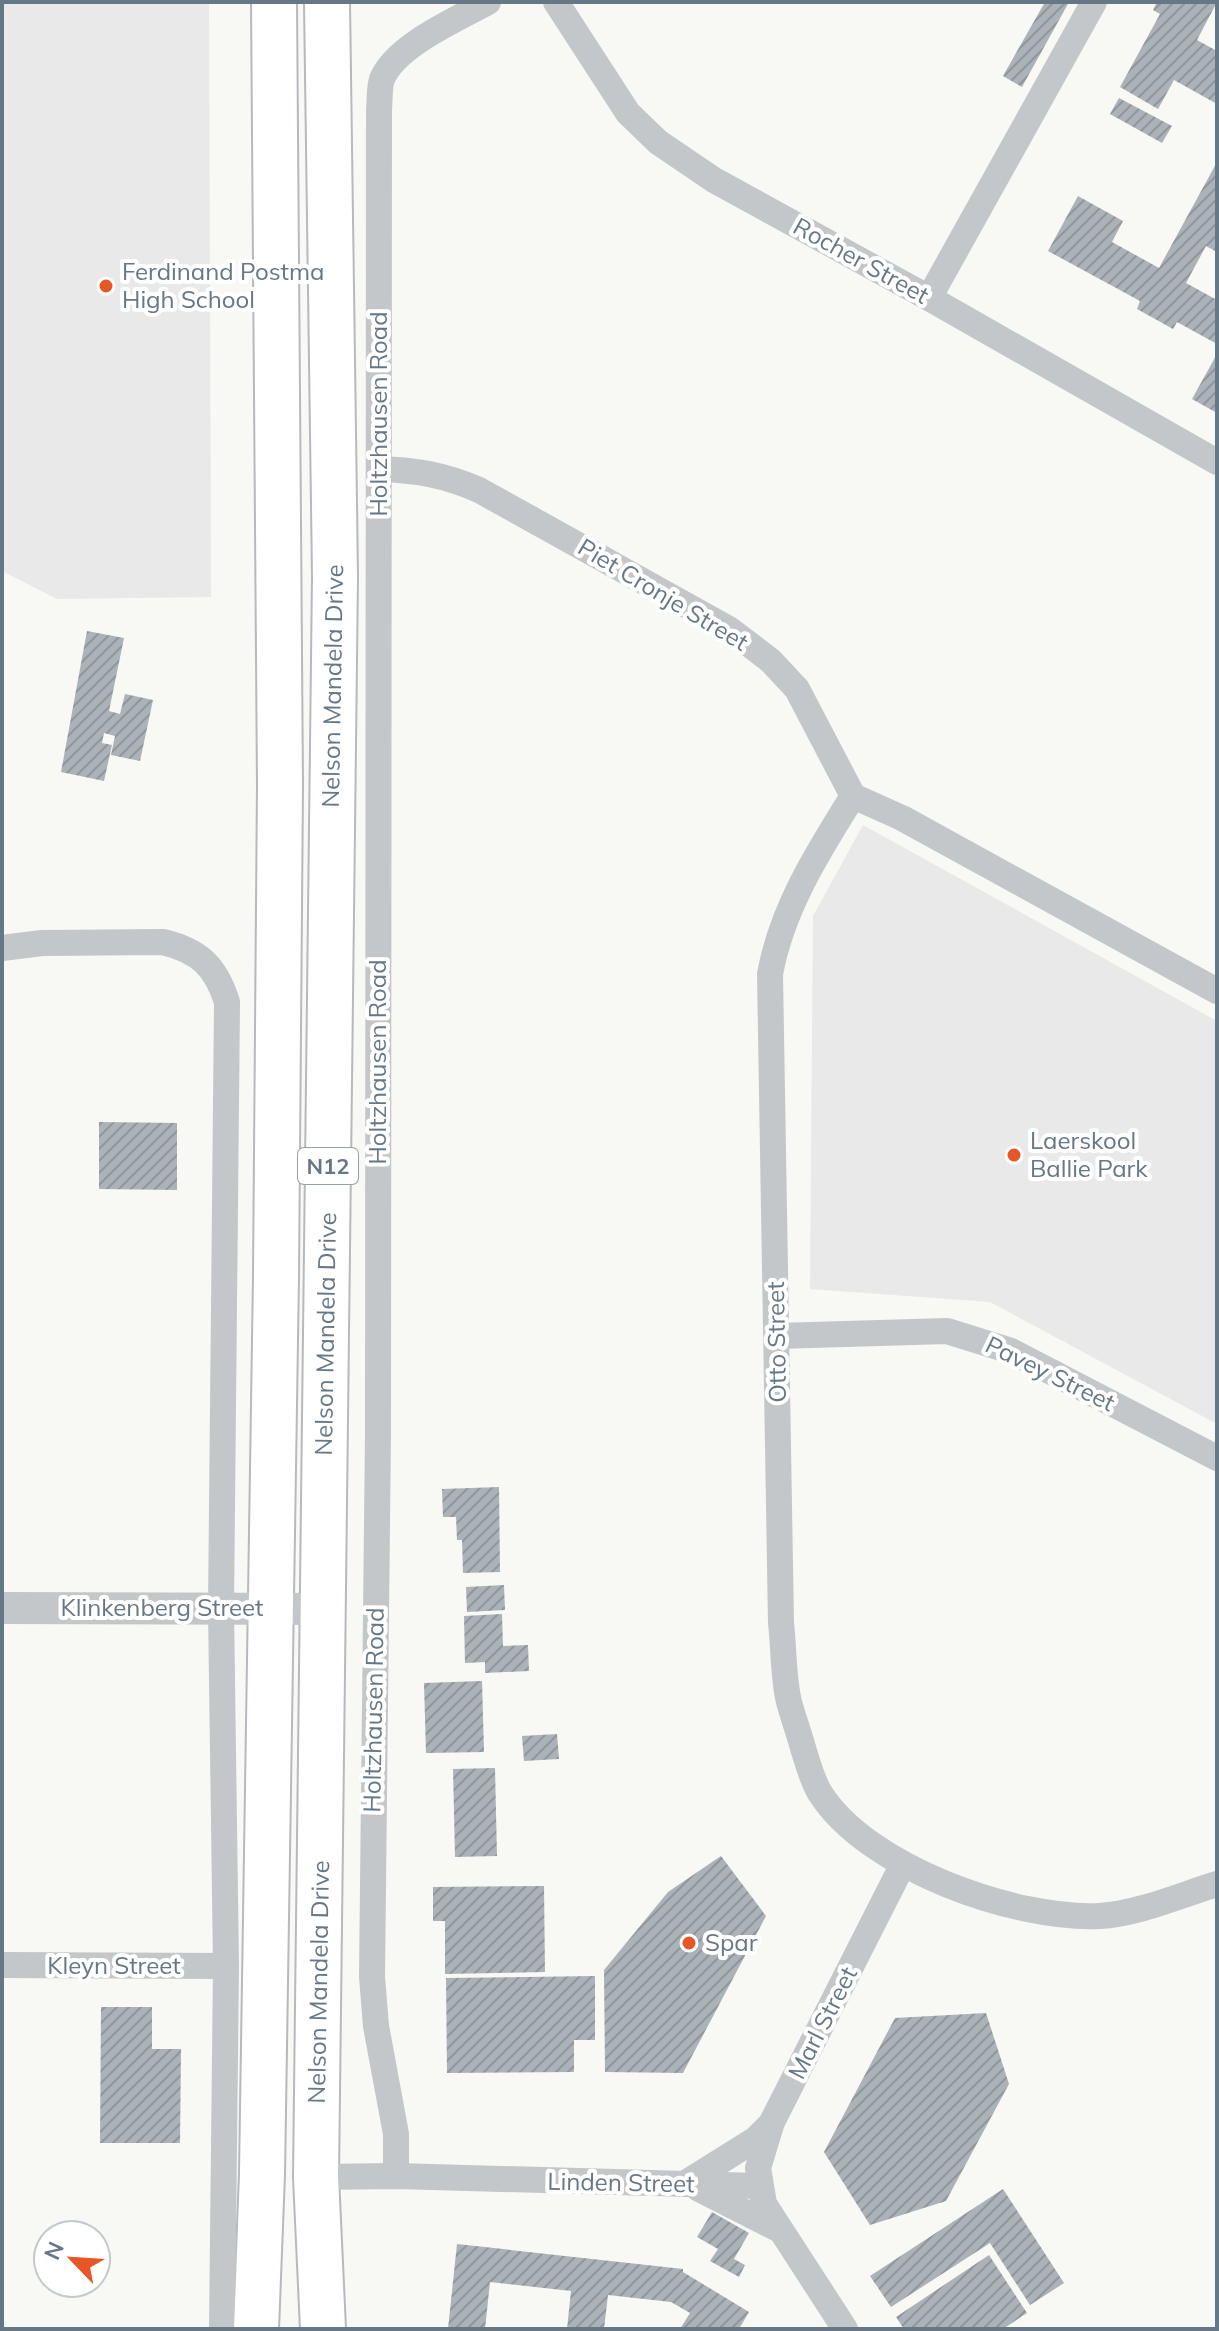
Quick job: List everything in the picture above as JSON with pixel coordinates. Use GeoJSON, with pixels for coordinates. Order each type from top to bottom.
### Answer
{"type":"FeatureCollection","features":[{"type":"Feature","properties":{"kind":"highway","name":"N12"},"geometry":{"type":"LineString","coordinates":[[256,2329],[262,2174],[276,1292],[280,801],[274,2]]}},
{"type":"Feature","properties":{"kind":"highway","name":"Nelson Mandela Drive"},"geometry":{"type":"LineString","coordinates":[[323,2329],[316,2177],[335,576],[327,2]]}},
{"type":"Feature","properties":{"kind":"street","name":"Holtzhausen Road"},"geometry":{"type":"LineString","coordinates":[[396,2176],[396,2134],[376,2026],[372,1977],[378,1433],[381,85],[391,65],[414,44],[488,2]]}},
{"type":"Feature","properties":{"kind":"street","name":"Rocher Street"},"geometry":{"type":"LineString","coordinates":[[556,2],[628,113],[658,142],[714,180],[1217,462]]}},
{"type":"Feature","properties":{"kind":"street"},"geometry":{"type":"LineString","coordinates":[[929,298],[1094,2]]}},
{"type":"Feature","properties":{"kind":"street","name":"Piet Cronje Street"},"geometry":{"type":"LineString","coordinates":[[379,469],[431,472],[453,478],[729,629],[771,661],[797,689],[853,796]]}},
{"type":"Feature","properties":{"kind":"street"},"geometry":{"type":"LineString","coordinates":[[853,796],[902,818],[1217,991]]}},
{"type":"Feature","properties":{"kind":"street","name":"Otto Street"},"geometry":{"type":"LineString","coordinates":[[853,796],[792,900],[776,940],[770,974],[781,1623],[789,1699],[810,1771],[819,1792],[832,1809],[872,1845],[903,1864],[971,1893],[1015,1905],[1080,1916],[1114,1913],[1217,1884]]}},
{"type":"Feature","properties":{"kind":"street"},"geometry":{"type":"LineString","coordinates":[[2,948],[42,943],[163,942],[196,953],[221,984],[227,1002],[221,1609],[226,1966],[222,2329]]}},
{"type":"Feature","properties":{"kind":"street","name":"Pavey Street"},"geometry":{"type":"LineString","coordinates":[[777,1336],[947,1331],[982,1340],[1011,1351],[1217,1458]]}},
{"type":"Feature","properties":{"kind":"street","name":"Klinkenberg Street"},"geometry":{"type":"LineString","coordinates":[[2,1608],[322,1609]]}},
{"type":"Feature","properties":{"kind":"street","name":"Marl Street"},"geometry":{"type":"LineString","coordinates":[[759,2186],[761,2153],[772,2122],[903,1864]]}},
{"type":"Feature","properties":{"kind":"street","name":"Kleyn Street"},"geometry":{"type":"LineString","coordinates":[[2,1965],[226,1966]]}},
{"type":"Feature","properties":{"kind":"street"},"geometry":{"type":"LineString","coordinates":[[684,2184],[749,2144],[772,2122]]}},
{"type":"Feature","properties":{"kind":"street","name":"Linden Street"},"geometry":{"type":"LineString","coordinates":[[316,2177],[396,2176],[759,2186]]}},
{"type":"Feature","properties":{"kind":"street"},"geometry":{"type":"LineString","coordinates":[[684,2184],[715,2196],[783,2232]]}},
{"type":"Feature","properties":{"kind":"street"},"geometry":{"type":"LineString","coordinates":[[759,2186],[764,2204],[845,2329]]}},
{"type":"Feature","properties":{"kind":"shaded area","name":"Ferdinand Postma High School"},"geometry":{"type":"Polygon","coordinates":[[[2,2],[209,2],[211,597],[57,599],[2,571],[2,2]]]}},
{"type":"Feature","properties":{"kind":"shaded area","name":"Laerskool Ballie Park"},"geometry":{"type":"Polygon","coordinates":[[[863,825],[1217,1021],[1217,1424],[990,1302],[810,1289],[813,916],[863,825]]]}},
{"type":"Feature","properties":{"kind":"building"},"geometry":{"type":"Polygon","coordinates":[[[1045,2],[1069,2],[1022,87],[1003,76],[1045,2]]]}},
{"type":"Feature","properties":{"kind":"building"},"geometry":{"type":"Polygon","coordinates":[[[1157,2],[1217,2],[1197,40],[1217,51],[1217,104],[1174,80],[1158,109],[1120,87],[1160,14],[1153,10],[1157,2]]]}},
{"type":"Feature","properties":{"kind":"building"},"geometry":{"type":"Polygon","coordinates":[[[1119,98],[1172,126],[1162,143],[1110,114],[1119,98]]]}},
{"type":"Feature","properties":{"kind":"building"},"geometry":{"type":"Polygon","coordinates":[[[1217,162],[1217,252],[1206,246],[1186,283],[1217,300],[1217,344],[1177,322],[1173,329],[1137,309],[1140,301],[1048,251],[1078,196],[1123,221],[1112,242],[1159,268],[1217,162]]]}},
{"type":"Feature","properties":{"kind":"building"},"geometry":{"type":"Polygon","coordinates":[[[1217,354],[1217,413],[1192,399],[1217,354]]]}},
{"type":"Feature","properties":{"kind":"building"},"geometry":{"type":"Polygon","coordinates":[[[87,631],[124,638],[109,711],[120,714],[125,694],[153,700],[140,761],[111,755],[115,736],[104,733],[102,743],[112,745],[104,781],[61,772],[87,631]]]}},
{"type":"Feature","properties":{"kind":"building"},"geometry":{"type":"Polygon","coordinates":[[[99,1122],[177,1123],[177,1190],[99,1189],[99,1122]]]}},
{"type":"Feature","properties":{"kind":"building"},"geometry":{"type":"Polygon","coordinates":[[[499,1487],[500,1572],[463,1573],[462,1540],[457,1540],[456,1517],[443,1517],[442,1489],[499,1487]]]}},
{"type":"Feature","properties":{"kind":"building"},"geometry":{"type":"Polygon","coordinates":[[[504,1585],[505,1610],[467,1612],[466,1587],[504,1585]]]}},
{"type":"Feature","properties":{"kind":"building"},"geometry":{"type":"Polygon","coordinates":[[[502,1614],[503,1646],[528,1645],[529,1671],[485,1673],[485,1662],[465,1663],[464,1616],[502,1614]]]}},
{"type":"Feature","properties":{"kind":"building"},"geometry":{"type":"Polygon","coordinates":[[[482,1681],[484,1752],[426,1753],[424,1683],[482,1681]]]}},
{"type":"Feature","properties":{"kind":"building"},"geometry":{"type":"Polygon","coordinates":[[[557,1734],[559,1759],[524,1761],[522,1736],[557,1734]]]}},
{"type":"Feature","properties":{"kind":"building"},"geometry":{"type":"Polygon","coordinates":[[[495,1768],[497,1856],[455,1857],[453,1769],[495,1768]]]}},
{"type":"Feature","properties":{"kind":"building","name":"Spar"},"geometry":{"type":"Polygon","coordinates":[[[721,1856],[766,1916],[683,2073],[605,2072],[604,1970],[668,1892],[721,1856]]]}},
{"type":"Feature","properties":{"kind":"building"},"geometry":{"type":"Polygon","coordinates":[[[544,1886],[545,1972],[445,1974],[445,1921],[433,1921],[433,1887],[544,1886]]]}},
{"type":"Feature","properties":{"kind":"building"},"geometry":{"type":"Polygon","coordinates":[[[595,1976],[595,2040],[574,2040],[574,2072],[447,2073],[446,1978],[595,1976]]]}},
{"type":"Feature","properties":{"kind":"building"},"geometry":{"type":"Polygon","coordinates":[[[101,2007],[152,2007],[152,2049],[181,2049],[180,2143],[100,2143],[101,2007]]]}},
{"type":"Feature","properties":{"kind":"building"},"geometry":{"type":"Polygon","coordinates":[[[986,2013],[1009,2084],[946,2201],[870,2225],[824,2152],[895,2018],[986,2013]]]}},
{"type":"Feature","properties":{"kind":"building"},"geometry":{"type":"Polygon","coordinates":[[[1003,2189],[1064,2283],[1030,2305],[990,2243],[891,2307],[870,2276],[1003,2189]]]}},
{"type":"Feature","properties":{"kind":"building"},"geometry":{"type":"Polygon","coordinates":[[[712,2212],[749,2233],[734,2259],[745,2265],[739,2277],[710,2261],[718,2249],[697,2237],[712,2212]]]}},
{"type":"Feature","properties":{"kind":"building"},"geometry":{"type":"Polygon","coordinates":[[[457,2244],[683,2269],[683,2272],[749,2312],[739,2329],[680,2329],[690,2313],[671,2302],[608,2295],[604,2329],[567,2329],[571,2291],[490,2282],[485,2329],[448,2329],[457,2244]]]}},
{"type":"Feature","properties":{"kind":"building"},"geometry":{"type":"Polygon","coordinates":[[[989,2255],[1027,2313],[1003,2329],[904,2329],[896,2317],[989,2255]]]}},
{"type":"Feature","properties":{"kind":"place","name":"Ferdinand Postma High School"},"geometry":{"type":"Point","coordinates":[106,286]}},
{"type":"Feature","properties":{"kind":"place","name":"Laerskool Ballie Park"},"geometry":{"type":"Point","coordinates":[1014,1155]}},
{"type":"Feature","properties":{"kind":"place","name":"Spar"},"geometry":{"type":"Point","coordinates":[689,1943]}}]}
